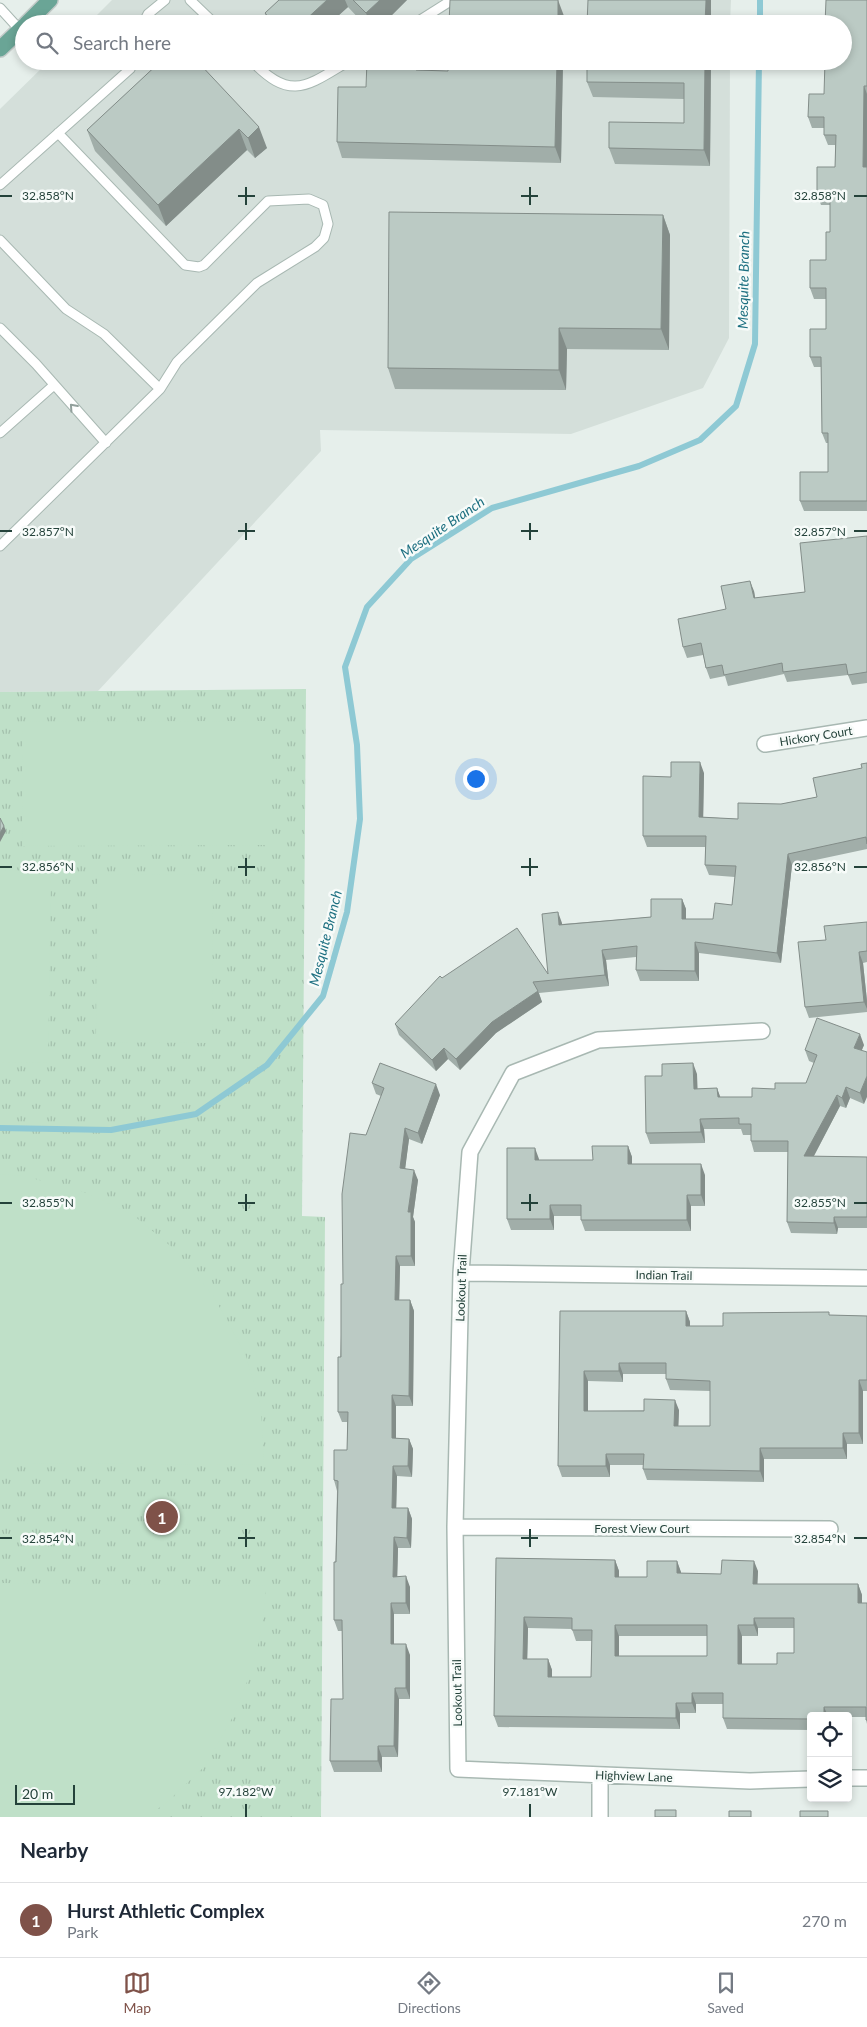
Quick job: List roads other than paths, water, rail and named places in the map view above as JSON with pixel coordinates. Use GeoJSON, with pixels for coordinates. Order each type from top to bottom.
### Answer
{"type":"FeatureCollection","features":[{"type":"Feature","properties":{"kind":"main road"},"geometry":{"type":"LineString","coordinates":[[34,15],[50,0]]}},
{"type":"Feature","properties":{"kind":"main road"},"geometry":{"type":"LineString","coordinates":[[0,49],[15,34]]}},
{"type":"Feature","properties":{"kind":"street","name":"Hickory Court"},"geometry":{"type":"LineString","coordinates":[[765,744],[867,728]]}},
{"type":"Feature","properties":{"kind":"street","name":"Lookout Trail"},"geometry":{"type":"LineString","coordinates":[[458,1769],[455,1527],[461,1273],[470,1152],[513,1073],[598,1040],[762,1031]]}},
{"type":"Feature","properties":{"kind":"street","name":"Indian Trail"},"geometry":{"type":"LineString","coordinates":[[461,1273],[867,1278]]}},
{"type":"Feature","properties":{"kind":"street","name":"Forest View Court"},"geometry":{"type":"LineString","coordinates":[[455,1527],[830,1529]]}},
{"type":"Feature","properties":{"kind":"street","name":"Highview Lane"},"geometry":{"type":"LineString","coordinates":[[458,1769],[750,1780],[807,1779]]}},
{"type":"Feature","properties":{"kind":"street"},"geometry":{"type":"LineString","coordinates":[[600,1775],[600,1817]]}},
{"type":"Feature","properties":{"kind":"street"},"geometry":{"type":"LineString","coordinates":[[852,1778],[867,1778]]}},
{"type":"Feature","properties":{"kind":"lane"},"geometry":{"type":"LineString","coordinates":[[148,15],[165,0]]}},
{"type":"Feature","properties":{"kind":"lane"},"geometry":{"type":"LineString","coordinates":[[190,0],[206,15]]}},
{"type":"Feature","properties":{"kind":"lane"},"geometry":{"type":"LineString","coordinates":[[428,15],[452,0]]}},
{"type":"Feature","properties":{"kind":"lane"},"geometry":{"type":"LineString","coordinates":[[0,8],[15,20]]}},
{"type":"Feature","properties":{"kind":"lane"},"geometry":{"type":"LineString","coordinates":[[0,185],[129,70]]}},
{"type":"Feature","properties":{"kind":"lane"},"geometry":{"type":"LineString","coordinates":[[260,70],[282,85],[308,85],[334,70]]}},
{"type":"Feature","properties":{"kind":"lane"},"geometry":{"type":"LineString","coordinates":[[0,546],[160,389],[177,362],[257,283],[315,247],[324,238],[328,224],[323,205],[309,199],[268,200],[204,265],[199,267],[185,265],[58,133]]}},
{"type":"Feature","properties":{"kind":"lane"},"geometry":{"type":"LineString","coordinates":[[0,240],[66,309],[104,334],[160,389]]}},
{"type":"Feature","properties":{"kind":"lane"},"geometry":{"type":"LineString","coordinates":[[0,328],[106,443]]}},
{"type":"Feature","properties":{"kind":"lane"},"geometry":{"type":"LineString","coordinates":[[2,428],[54,385]]}},
{"type":"Feature","properties":{"kind":"waterway","name":"Mesquite Branch"},"geometry":{"type":"LineString","coordinates":[[760,0],[760,15]]}},
{"type":"Feature","properties":{"kind":"waterway","name":"Mesquite Branch"},"geometry":{"type":"LineString","coordinates":[[0,1128],[111,1130],[196,1114],[267,1065],[323,996],[347,912],[360,819],[357,745],[345,667],[367,607],[411,559],[492,508],[639,466],[700,440],[736,406],[755,344],[759,70]]}},
{"type":"Feature","properties":{"kind":"place","name":"Hurst Athletic Complex"},"geometry":{"type":"Point","coordinates":[162,1517]}}]}
